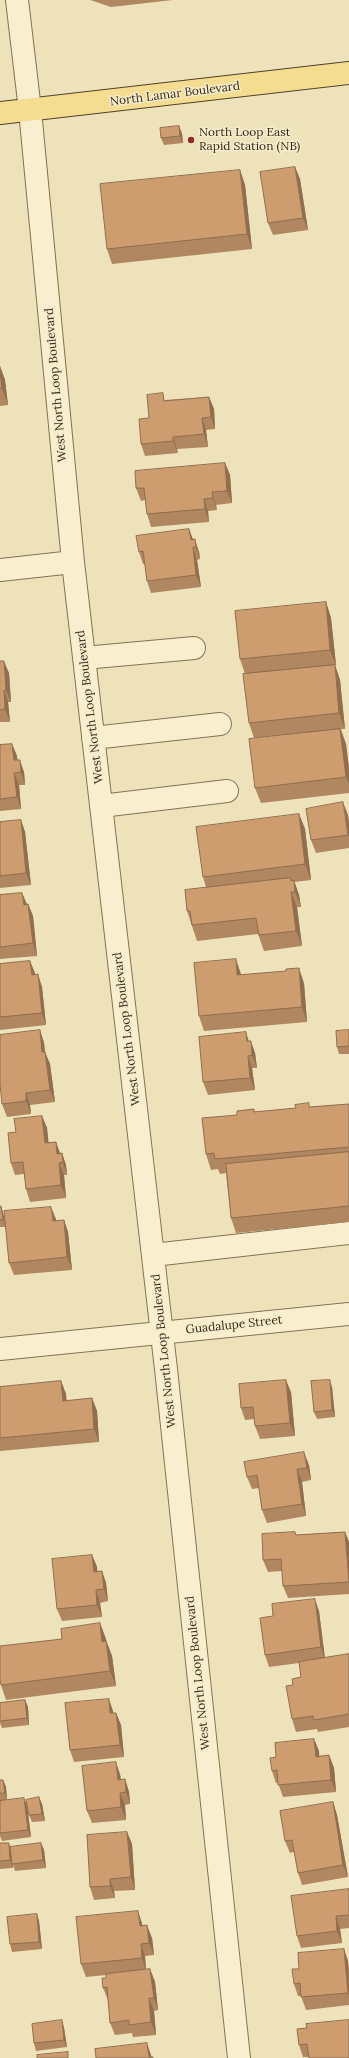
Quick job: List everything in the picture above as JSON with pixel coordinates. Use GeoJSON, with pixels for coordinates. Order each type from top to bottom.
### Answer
{"type":"FeatureCollection","features":[{"type":"Feature","properties":{"kind":"main road","name":"North Lamar Boulevard"},"geometry":{"type":"LineString","coordinates":[[0,114],[349,73]]}},
{"type":"Feature","properties":{"kind":"street","name":"West North Loop Boulevard"},"geometry":{"type":"LineString","coordinates":[[17,0],[30,110],[73,562],[162,1333],[239,2058]]}},
{"type":"Feature","properties":{"kind":"street"},"geometry":{"type":"LineString","coordinates":[[0,570],[73,562]]}},
{"type":"Feature","properties":{"kind":"street"},"geometry":{"type":"LineString","coordinates":[[84,658],[194,648]]}},
{"type":"Feature","properties":{"kind":"street"},"geometry":{"type":"LineString","coordinates":[[93,738],[220,724]]}},
{"type":"Feature","properties":{"kind":"street"},"geometry":{"type":"LineString","coordinates":[[102,806],[227,791]]}},
{"type":"Feature","properties":{"kind":"street"},"geometry":{"type":"LineString","coordinates":[[153,1255],[349,1233]]}},
{"type":"Feature","properties":{"kind":"street","name":"Guadalupe Street"},"geometry":{"type":"LineString","coordinates":[[0,1349],[349,1314]]}},
{"type":"Feature","properties":{"kind":"building"},"geometry":{"type":"Polygon","coordinates":[[[179,126],[180,136],[161,138],[160,128],[179,126]]]}},
{"type":"Feature","properties":{"kind":"building"},"geometry":{"type":"Polygon","coordinates":[[[295,167],[303,218],[268,223],[260,172],[295,167]]]}},
{"type":"Feature","properties":{"kind":"building"},"geometry":{"type":"Polygon","coordinates":[[[240,170],[247,234],[107,249],[100,184],[240,170]]]}},
{"type":"Feature","properties":{"kind":"building"},"geometry":{"type":"Polygon","coordinates":[[[0,371],[2,388],[0,388],[0,371]]]}},
{"type":"Feature","properties":{"kind":"building"},"geometry":{"type":"Polygon","coordinates":[[[163,393],[164,401],[209,397],[211,417],[202,418],[204,434],[173,437],[173,441],[141,444],[139,419],[149,418],[147,395],[163,393]]]}},
{"type":"Feature","properties":{"kind":"building"},"geometry":{"type":"Polygon","coordinates":[[[225,463],[227,491],[212,492],[213,498],[204,499],[205,509],[147,514],[144,488],[136,488],[135,471],[225,463]]]}},
{"type":"Feature","properties":{"kind":"building"},"geometry":{"type":"Polygon","coordinates":[[[189,529],[191,540],[195,539],[196,547],[193,547],[196,575],[147,581],[143,551],[139,552],[136,536],[189,529]]]}},
{"type":"Feature","properties":{"kind":"building"},"geometry":{"type":"Polygon","coordinates":[[[326,602],[330,650],[240,659],[235,611],[326,602]]]}},
{"type":"Feature","properties":{"kind":"building"},"geometry":{"type":"Polygon","coordinates":[[[0,661],[4,661],[6,690],[4,690],[5,709],[0,710],[0,661]]]}},
{"type":"Feature","properties":{"kind":"building"},"geometry":{"type":"Polygon","coordinates":[[[335,665],[339,713],[249,723],[243,674],[335,665]]]}},
{"type":"Feature","properties":{"kind":"building"},"geometry":{"type":"Polygon","coordinates":[[[340,729],[346,777],[255,788],[249,739],[340,729]]]}},
{"type":"Feature","properties":{"kind":"building"},"geometry":{"type":"Polygon","coordinates":[[[12,744],[14,760],[20,760],[21,772],[14,773],[17,797],[0,799],[0,745],[12,744]]]}},
{"type":"Feature","properties":{"kind":"building"},"geometry":{"type":"Polygon","coordinates":[[[343,802],[348,835],[311,840],[306,809],[343,802]]]}},
{"type":"Feature","properties":{"kind":"building"},"geometry":{"type":"Polygon","coordinates":[[[299,814],[305,864],[203,877],[196,827],[299,814]]]}},
{"type":"Feature","properties":{"kind":"building"},"geometry":{"type":"Polygon","coordinates":[[[21,820],[26,873],[0,876],[0,822],[21,820]]]}},
{"type":"Feature","properties":{"kind":"building"},"geometry":{"type":"Polygon","coordinates":[[[290,878],[291,881],[294,880],[295,892],[291,892],[296,931],[259,935],[256,918],[192,925],[190,911],[187,911],[185,890],[290,878]]]}},
{"type":"Feature","properties":{"kind":"building"},"geometry":{"type":"Polygon","coordinates":[[[22,893],[24,905],[28,904],[33,943],[0,947],[0,895],[22,893]]]}},
{"type":"Feature","properties":{"kind":"building"},"geometry":{"type":"Polygon","coordinates":[[[236,959],[237,975],[286,971],[286,969],[299,968],[302,1007],[199,1016],[194,963],[236,959]]]}},
{"type":"Feature","properties":{"kind":"building"},"geometry":{"type":"Polygon","coordinates":[[[30,961],[32,975],[38,974],[42,1013],[0,1017],[0,964],[30,961]]]}},
{"type":"Feature","properties":{"kind":"building"},"geometry":{"type":"Polygon","coordinates":[[[40,1030],[42,1052],[45,1052],[50,1090],[26,1093],[26,1101],[2,1104],[0,1084],[0,1035],[40,1030]]]}},
{"type":"Feature","properties":{"kind":"building"},"geometry":{"type":"Polygon","coordinates":[[[349,1030],[349,1046],[337,1047],[336,1031],[349,1030]]]}},
{"type":"Feature","properties":{"kind":"building"},"geometry":{"type":"Polygon","coordinates":[[[246,1032],[247,1041],[251,1041],[252,1055],[248,1056],[250,1078],[203,1082],[199,1037],[246,1032]]]}},
{"type":"Feature","properties":{"kind":"building"},"geometry":{"type":"Polygon","coordinates":[[[309,1103],[309,1107],[349,1104],[349,1147],[215,1159],[214,1153],[206,1154],[202,1118],[237,1115],[237,1111],[254,1109],[254,1112],[296,1108],[295,1105],[309,1103]]]}},
{"type":"Feature","properties":{"kind":"building"},"geometry":{"type":"Polygon","coordinates":[[[42,1116],[45,1143],[56,1142],[57,1154],[62,1153],[63,1162],[59,1163],[61,1185],[26,1189],[23,1162],[11,1163],[8,1133],[16,1132],[14,1119],[42,1116]]]}},
{"type":"Feature","properties":{"kind":"building"},"geometry":{"type":"Polygon","coordinates":[[[349,1152],[349,1206],[231,1218],[226,1164],[349,1152]]]}},
{"type":"Feature","properties":{"kind":"building"},"geometry":{"type":"Polygon","coordinates":[[[0,1206],[3,1219],[0,1220],[0,1206]]]}},
{"type":"Feature","properties":{"kind":"building"},"geometry":{"type":"Polygon","coordinates":[[[51,1207],[53,1221],[64,1220],[67,1257],[9,1263],[4,1211],[51,1207]]]}},
{"type":"Feature","properties":{"kind":"building"},"geometry":{"type":"Polygon","coordinates":[[[286,1380],[290,1423],[255,1426],[253,1407],[241,1408],[239,1384],[286,1380]]]}},
{"type":"Feature","properties":{"kind":"building"},"geometry":{"type":"Polygon","coordinates":[[[330,1380],[332,1410],[314,1412],[311,1381],[330,1380]]]}},
{"type":"Feature","properties":{"kind":"building"},"geometry":{"type":"Polygon","coordinates":[[[61,1381],[63,1401],[92,1398],[94,1429],[0,1438],[0,1387],[61,1381]]]}},
{"type":"Feature","properties":{"kind":"building"},"geometry":{"type":"Polygon","coordinates":[[[304,1452],[307,1468],[297,1469],[302,1504],[262,1510],[257,1475],[247,1477],[244,1462],[304,1452]]]}},
{"type":"Feature","properties":{"kind":"building"},"geometry":{"type":"Polygon","coordinates":[[[295,1532],[296,1535],[345,1532],[349,1582],[283,1586],[281,1559],[263,1560],[262,1534],[295,1532]]]}},
{"type":"Feature","properties":{"kind":"building"},"geometry":{"type":"Polygon","coordinates":[[[92,1555],[94,1572],[102,1571],[104,1589],[96,1590],[97,1605],[57,1609],[52,1559],[92,1555]]]}},
{"type":"Feature","properties":{"kind":"building"},"geometry":{"type":"Polygon","coordinates":[[[315,1599],[321,1647],[265,1655],[260,1618],[273,1616],[272,1604],[315,1599]]]}},
{"type":"Feature","properties":{"kind":"building"},"geometry":{"type":"Polygon","coordinates":[[[100,1623],[102,1642],[106,1641],[110,1671],[1,1685],[0,1646],[62,1639],[61,1629],[100,1623]]]}},
{"type":"Feature","properties":{"kind":"building"},"geometry":{"type":"Polygon","coordinates":[[[349,1654],[349,1714],[314,1720],[313,1716],[292,1719],[286,1686],[293,1685],[292,1679],[301,1677],[299,1662],[349,1654]]]}},
{"type":"Feature","properties":{"kind":"building"},"geometry":{"type":"Polygon","coordinates":[[[109,1699],[110,1713],[116,1713],[120,1745],[70,1750],[65,1703],[109,1699]]]}},
{"type":"Feature","properties":{"kind":"building"},"geometry":{"type":"Polygon","coordinates":[[[25,1700],[27,1718],[0,1721],[0,1703],[25,1700]]]}},
{"type":"Feature","properties":{"kind":"building"},"geometry":{"type":"Polygon","coordinates":[[[314,1739],[316,1757],[329,1755],[331,1780],[278,1785],[277,1770],[272,1771],[270,1758],[276,1757],[275,1743],[314,1739]]]}},
{"type":"Feature","properties":{"kind":"building"},"geometry":{"type":"Polygon","coordinates":[[[116,1762],[118,1780],[125,1779],[126,1792],[120,1793],[121,1807],[87,1811],[82,1766],[116,1762]]]}},
{"type":"Feature","properties":{"kind":"building"},"geometry":{"type":"Polygon","coordinates":[[[0,1780],[3,1780],[5,1793],[0,1793],[0,1780]]]}},
{"type":"Feature","properties":{"kind":"building"},"geometry":{"type":"Polygon","coordinates":[[[39,1797],[42,1814],[29,1815],[26,1800],[39,1797]]]}},
{"type":"Feature","properties":{"kind":"building"},"geometry":{"type":"Polygon","coordinates":[[[24,1798],[28,1830],[0,1833],[0,1801],[24,1798]]]}},
{"type":"Feature","properties":{"kind":"building"},"geometry":{"type":"Polygon","coordinates":[[[333,1802],[343,1865],[298,1873],[292,1840],[285,1841],[280,1811],[333,1802]]]}},
{"type":"Feature","properties":{"kind":"building"},"geometry":{"type":"Polygon","coordinates":[[[127,1832],[131,1877],[110,1879],[110,1886],[90,1887],[87,1835],[127,1832]]]}},
{"type":"Feature","properties":{"kind":"building"},"geometry":{"type":"Polygon","coordinates":[[[0,1843],[9,1843],[10,1860],[0,1861],[0,1843]]]}},
{"type":"Feature","properties":{"kind":"building"},"geometry":{"type":"Polygon","coordinates":[[[41,1843],[43,1860],[12,1864],[10,1847],[41,1843]]]}},
{"type":"Feature","properties":{"kind":"building"},"geometry":{"type":"Polygon","coordinates":[[[349,1889],[349,1915],[336,1916],[337,1931],[297,1936],[291,1896],[349,1889]]]}},
{"type":"Feature","properties":{"kind":"building"},"geometry":{"type":"Polygon","coordinates":[[[138,1911],[140,1926],[147,1925],[149,1943],[141,1944],[142,1958],[81,1964],[76,1917],[138,1911]]]}},
{"type":"Feature","properties":{"kind":"building"},"geometry":{"type":"Polygon","coordinates":[[[37,1914],[39,1942],[10,1944],[7,1917],[37,1914]]]}},
{"type":"Feature","properties":{"kind":"building"},"geometry":{"type":"Polygon","coordinates":[[[344,1949],[348,1993],[301,1997],[300,1983],[294,1984],[292,1969],[299,1969],[298,1953],[344,1949]]]}},
{"type":"Feature","properties":{"kind":"building"},"geometry":{"type":"Polygon","coordinates":[[[150,1969],[154,1998],[149,1998],[151,2022],[129,2025],[129,2020],[110,2023],[107,1987],[103,1988],[102,1978],[106,1978],[106,1974],[150,1969]]]}},
{"type":"Feature","properties":{"kind":"building"},"geometry":{"type":"Polygon","coordinates":[[[62,2020],[64,2040],[34,2043],[32,2024],[62,2020]]]}},
{"type":"Feature","properties":{"kind":"building"},"geometry":{"type":"Polygon","coordinates":[[[349,2020],[349,2058],[309,2058],[307,2044],[299,2045],[297,2029],[307,2028],[306,2024],[349,2020]]]}},
{"type":"Feature","properties":{"kind":"building"},"geometry":{"type":"Polygon","coordinates":[[[147,2043],[149,2057],[153,2058],[96,2058],[95,2049],[147,2043]]]}},
{"type":"Feature","properties":{"kind":"building"},"geometry":{"type":"Polygon","coordinates":[[[68,2052],[68,2058],[37,2058],[37,2055],[68,2052]]]}},
{"type":"Feature","properties":{"kind":"place","name":"North Loop East Rapid Station (NB)"},"geometry":{"type":"Point","coordinates":[191,140]}}]}
